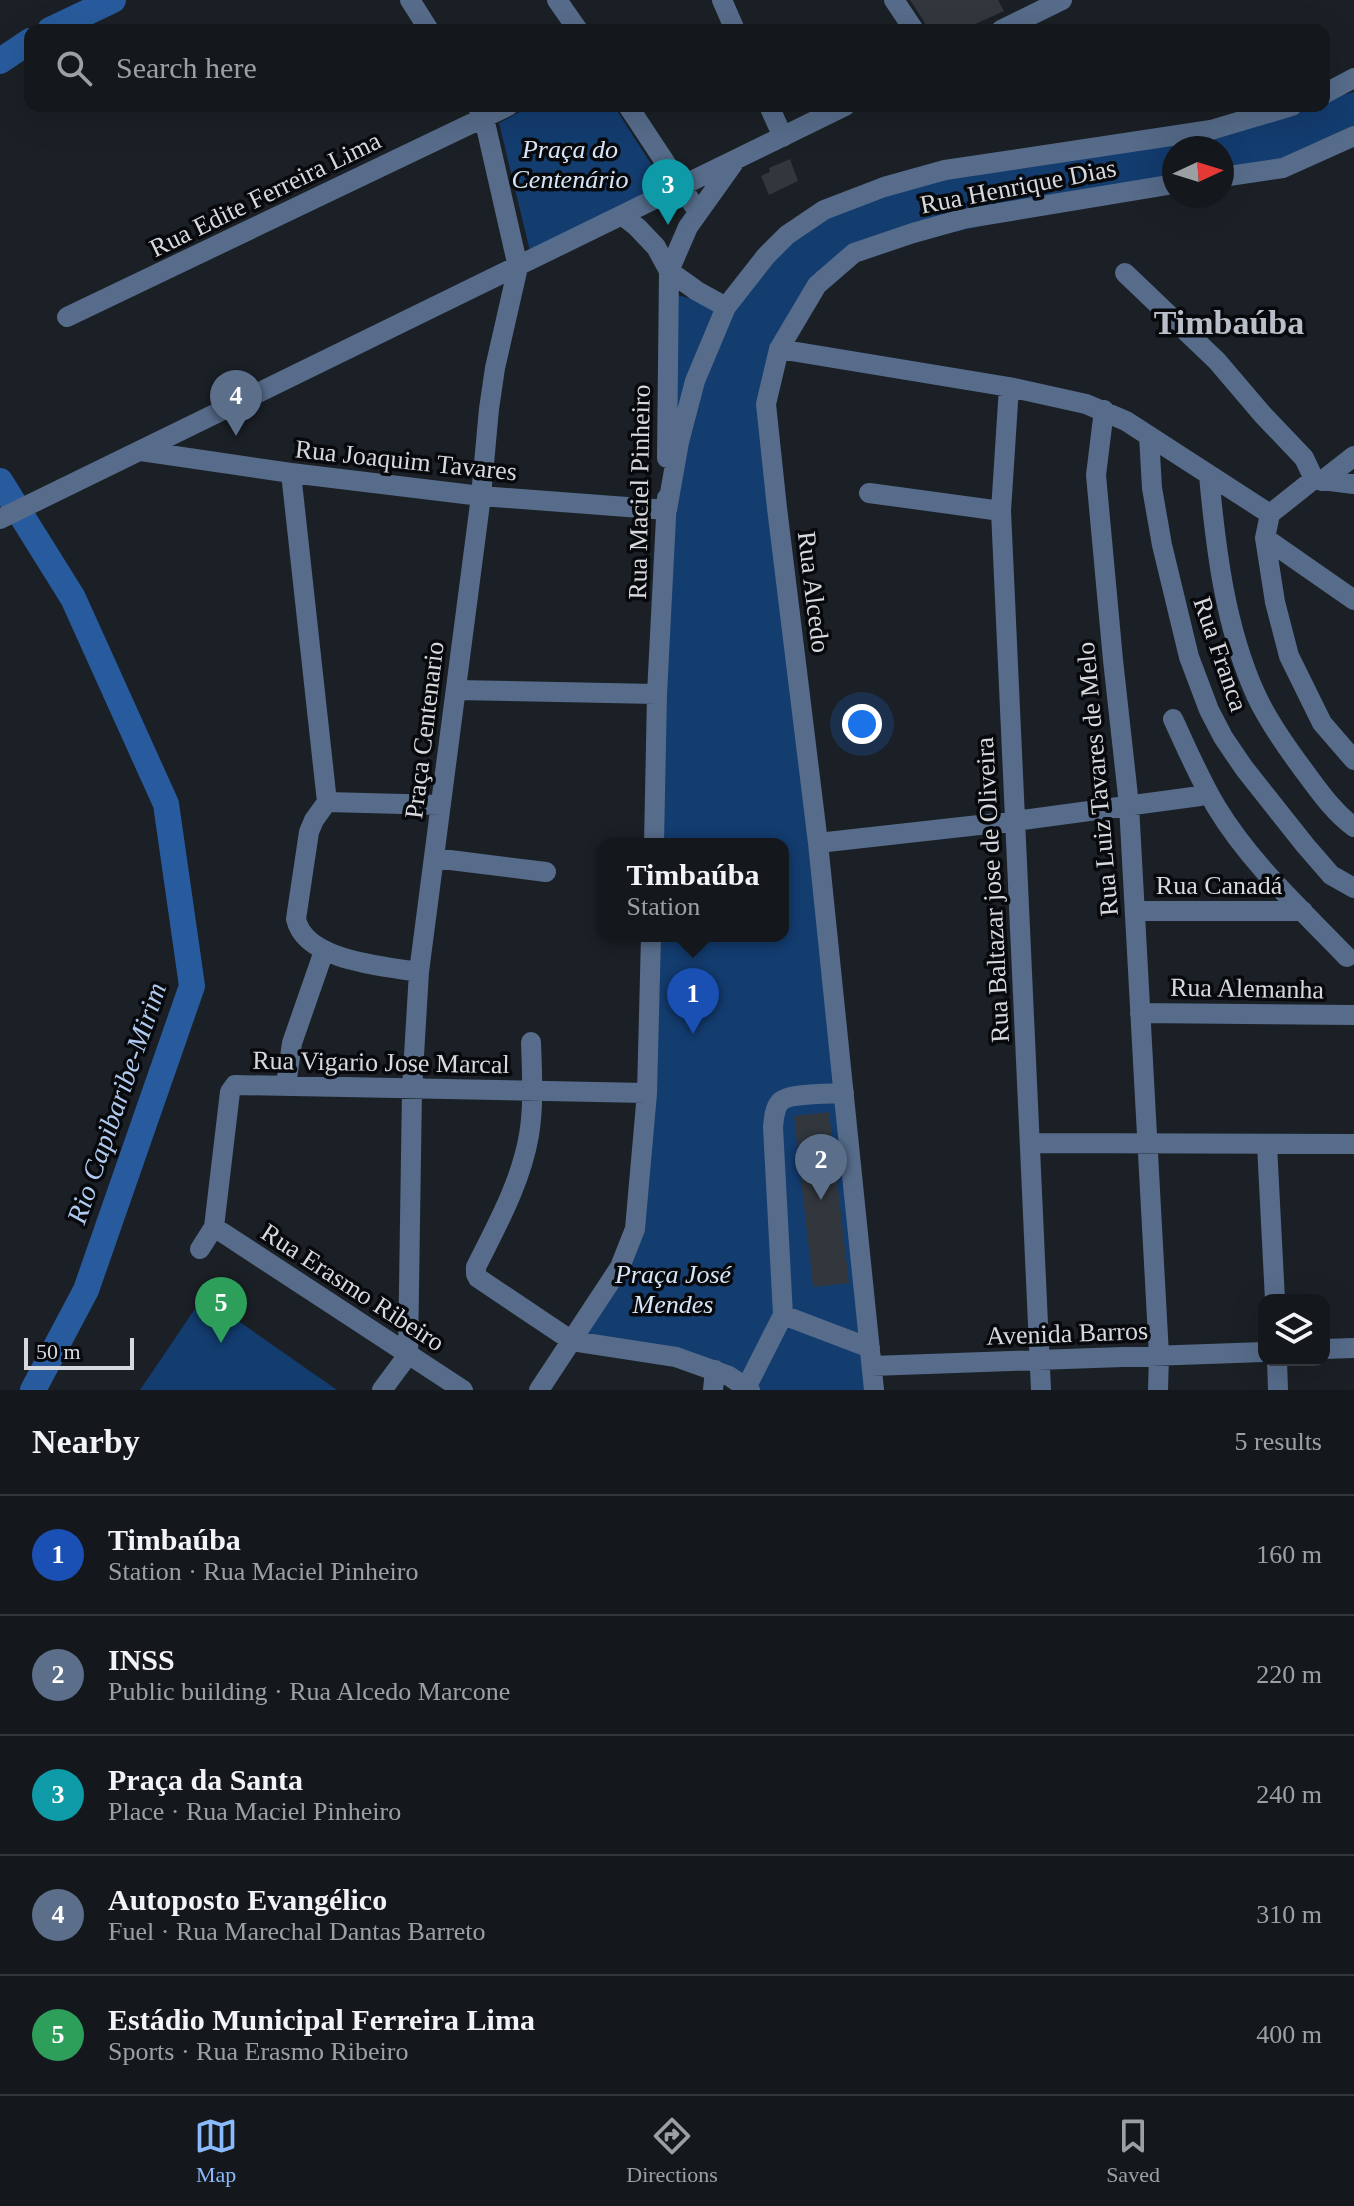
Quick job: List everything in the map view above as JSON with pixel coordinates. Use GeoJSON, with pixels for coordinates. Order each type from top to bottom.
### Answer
{"type":"FeatureCollection","features":[{"type":"Feature","properties":{"kind":"street"},"geometry":{"type":"LineString","coordinates":[[410,0],[425,24]]}},
{"type":"Feature","properties":{"kind":"street"},"geometry":{"type":"LineString","coordinates":[[557,0],[574,24]]}},
{"type":"Feature","properties":{"kind":"street"},"geometry":{"type":"LineString","coordinates":[[722,0],[732,24]]}},
{"type":"Feature","properties":{"kind":"street"},"geometry":{"type":"LineString","coordinates":[[894,0],[910,24]]}},
{"type":"Feature","properties":{"kind":"street"},"geometry":{"type":"LineString","coordinates":[[1013,24],[1062,0]]}},
{"type":"Feature","properties":{"kind":"street"},"geometry":{"type":"LineString","coordinates":[[1330,91],[1354,78]]}},
{"type":"Feature","properties":{"kind":"street","name":"Praça Centenario"},"geometry":{"type":"LineString","coordinates":[[408,1355],[412,1089],[419,972],[481,496],[489,409],[518,267],[480,112]]}},
{"type":"Feature","properties":{"kind":"street","name":"Rua Edite Ferreira Lima"},"geometry":{"type":"LineString","coordinates":[[67,317],[480,112]]}},
{"type":"Feature","properties":{"kind":"street"},"geometry":{"type":"LineString","coordinates":[[632,112],[698,212]]}},
{"type":"Feature","properties":{"kind":"street"},"geometry":{"type":"LineString","coordinates":[[772,112],[783,137]]}},
{"type":"Feature","properties":{"kind":"street"},"geometry":{"type":"LineString","coordinates":[[0,519],[833,112]]}},
{"type":"Feature","properties":{"kind":"street"},"geometry":{"type":"LineString","coordinates":[[1196,136],[1272,112]]}},
{"type":"Feature","properties":{"kind":"street"},"geometry":{"type":"LineString","coordinates":[[1234,175],[1283,168],[1354,136]]}},
{"type":"Feature","properties":{"kind":"street"},"geometry":{"type":"LineString","coordinates":[[667,510],[685,415],[695,381],[726,307],[766,256],[787,235],[824,210],[884,187],[945,170],[1162,144]]}},
{"type":"Feature","properties":{"kind":"street","name":"Rua Maciel Pinheiro"},"geometry":{"type":"LineString","coordinates":[[654,838],[657,694],[667,510],[669,271],[688,227],[735,161]]}},
{"type":"Feature","properties":{"kind":"street","name":"Rua Henrique Dias"},"geometry":{"type":"LineString","coordinates":[[779,349],[817,285],[854,253],[963,219],[1162,186]]}},
{"type":"Feature","properties":{"kind":"street"},"geometry":{"type":"LineString","coordinates":[[623,216],[656,247],[669,271],[726,307]]}},
{"type":"Feature","properties":{"kind":"street"},"geometry":{"type":"LineString","coordinates":[[1125,273],[1217,361],[1304,458],[1318,480]]}},
{"type":"Feature","properties":{"kind":"street"},"geometry":{"type":"LineString","coordinates":[[779,349],[1009,387],[1104,410],[1270,514]]}},
{"type":"Feature","properties":{"kind":"street","name":"Rua Alcedo"},"geometry":{"type":"LineString","coordinates":[[779,349],[766,404],[818,843],[874,1390]]}},
{"type":"Feature","properties":{"kind":"street","name":"Rua Baltazar jose de Oliveira"},"geometry":{"type":"LineString","coordinates":[[1009,387],[1001,511],[1041,1390]]}},
{"type":"Feature","properties":{"kind":"street","name":"Rua Luiz Tavares de Melo"},"geometry":{"type":"LineString","coordinates":[[1104,410],[1096,475],[1129,805],[1159,1355],[1158,1390]]}},
{"type":"Feature","properties":{"kind":"street","name":"Rua Franca"},"geometry":{"type":"LineString","coordinates":[[1149,436],[1152,488],[1162,545],[1189,657],[1209,710],[1244,768],[1305,845],[1331,875],[1354,888]]}},
{"type":"Feature","properties":{"kind":"street","name":"Rua Joaquim Tavares"},"geometry":{"type":"LineString","coordinates":[[141,451],[481,496],[667,510]]}},
{"type":"Feature","properties":{"kind":"street"},"geometry":{"type":"LineString","coordinates":[[1354,456],[1270,514],[1265,538],[1275,602],[1289,656],[1322,723],[1354,760]]}},
{"type":"Feature","properties":{"kind":"street"},"geometry":{"type":"LineString","coordinates":[[291,473],[327,802],[309,832],[296,919],[305,937],[324,951],[348,959],[419,972]]}},
{"type":"Feature","properties":{"kind":"street"},"geometry":{"type":"LineString","coordinates":[[1209,476],[1214,531],[1227,607],[1256,695],[1278,735],[1318,790],[1354,827]]}},
{"type":"Feature","properties":{"kind":"street"},"geometry":{"type":"LineString","coordinates":[[1318,480],[1354,484]]}},
{"type":"Feature","properties":{"kind":"street"},"geometry":{"type":"LineString","coordinates":[[869,493],[1001,511]]}},
{"type":"Feature","properties":{"kind":"street"},"geometry":{"type":"LineString","coordinates":[[1265,538],[1354,600]]}},
{"type":"Feature","properties":{"kind":"street"},"geometry":{"type":"LineString","coordinates":[[456,690],[657,694]]}},
{"type":"Feature","properties":{"kind":"street"},"geometry":{"type":"LineString","coordinates":[[1173,719],[1224,819],[1262,868],[1347,957]]}},
{"type":"Feature","properties":{"kind":"street"},"geometry":{"type":"LineString","coordinates":[[818,843],[1200,796]]}},
{"type":"Feature","properties":{"kind":"street"},"geometry":{"type":"LineString","coordinates":[[327,802],[441,805]]}},
{"type":"Feature","properties":{"kind":"street"},"geometry":{"type":"LineString","coordinates":[[434,858],[546,872]]}},
{"type":"Feature","properties":{"kind":"street","name":"Rua Canadá"},"geometry":{"type":"LineString","coordinates":[[1135,911],[1303,911]]}},
{"type":"Feature","properties":{"kind":"street"},"geometry":{"type":"LineString","coordinates":[[539,1390],[620,1267],[635,1229],[647,1093],[651,942]]}},
{"type":"Feature","properties":{"kind":"street"},"geometry":{"type":"LineString","coordinates":[[286,1085],[292,1043],[324,951]]}},
{"type":"Feature","properties":{"kind":"street","name":"Rua Alemanha"},"geometry":{"type":"LineString","coordinates":[[1140,1013],[1354,1015]]}},
{"type":"Feature","properties":{"kind":"street"},"geometry":{"type":"LineString","coordinates":[[531,1042],[533,1091],[529,1136],[504,1213],[475,1271],[478,1278],[572,1341],[676,1357],[714,1380],[749,1388],[783,1315],[773,1127],[775,1112],[786,1097],[844,1093]]}},
{"type":"Feature","properties":{"kind":"street","name":"Rua Vigario Jose Marcal"},"geometry":{"type":"LineString","coordinates":[[200,1249],[214,1227],[232,1088],[240,1084],[647,1093]]}},
{"type":"Feature","properties":{"kind":"street"},"geometry":{"type":"LineString","coordinates":[[1030,1143],[1354,1144]]}},
{"type":"Feature","properties":{"kind":"street"},"geometry":{"type":"LineString","coordinates":[[1267,1145],[1275,1294]]}},
{"type":"Feature","properties":{"kind":"street","name":"Rua Erasmo Ribeiro"},"geometry":{"type":"LineString","coordinates":[[214,1227],[463,1390]]}},
{"type":"Feature","properties":{"kind":"street"},"geometry":{"type":"LineString","coordinates":[[783,1315],[871,1357]]}},
{"type":"Feature","properties":{"kind":"street"},"geometry":{"type":"LineString","coordinates":[[1330,1349],[1354,1348]]}},
{"type":"Feature","properties":{"kind":"street","name":"Avenida Barros"},"geometry":{"type":"LineString","coordinates":[[871,1357],[1039,1360],[1258,1352]]}},
{"type":"Feature","properties":{"kind":"street"},"geometry":{"type":"LineString","coordinates":[[388,1388],[408,1355]]}},
{"type":"Feature","properties":{"kind":"street"},"geometry":{"type":"LineString","coordinates":[[1277,1366],[1278,1390]]}},
{"type":"Feature","properties":{"kind":"green space"},"geometry":{"type":"Polygon","coordinates":[[[1354,92],[1354,136],[1234,173],[1234,136],[1177,136],[1279,112],[1330,112],[1330,98],[1354,92]]]}},
{"type":"Feature","properties":{"kind":"green space","name":"Praça do Centenário"},"geometry":{"type":"Polygon","coordinates":[[[520,112],[618,112],[664,184],[530,251],[499,123],[520,112]]]}},
{"type":"Feature","properties":{"kind":"green space","name":"Praça José Mendes"},"geometry":{"type":"Polygon","coordinates":[[[1162,139],[1162,188],[854,253],[817,285],[766,404],[874,1390],[750,1390],[718,1368],[572,1341],[635,1229],[652,942],[789,942],[789,838],[656,838],[667,510],[668,293],[726,307],[787,235],[884,187],[1162,139]]]}},
{"type":"Feature","properties":{"kind":"green space"},"geometry":{"type":"Polygon","coordinates":[[[204,1297],[337,1390],[140,1390],[204,1297]]]}},
{"type":"Feature","properties":{"kind":"building"},"geometry":{"type":"Polygon","coordinates":[[[910,0],[998,0],[1004,11],[975,24],[925,23],[910,0]]]}},
{"type":"Feature","properties":{"kind":"building"},"geometry":{"type":"Polygon","coordinates":[[[790,159],[798,181],[769,195],[761,176],[770,172],[769,168],[790,159]]]}},
{"type":"Feature","properties":{"kind":"building"},"geometry":{"type":"Polygon","coordinates":[[[829,1112],[849,1283],[813,1287],[794,1116],[829,1112]]]}},
{"type":"Feature","properties":{"kind":"waterway","name":"Rio Capibaribe-Mirim"},"geometry":{"type":"LineString","coordinates":[[63,24],[113,0]]}},
{"type":"Feature","properties":{"kind":"waterway","name":"Rio Capibaribe-Mirim"},"geometry":{"type":"LineString","coordinates":[[0,61],[24,45]]}},
{"type":"Feature","properties":{"kind":"waterway","name":"Rio Capibaribe-Mirim"},"geometry":{"type":"LineString","coordinates":[[0,481],[73,598],[166,804],[192,986],[86,1290],[33,1390]]}},
{"type":"Feature","properties":{"kind":"place","name":"Praça da Santa"},"geometry":{"type":"Point","coordinates":[668,225]}},
{"type":"Feature","properties":{"kind":"place","name":"Autoposto Evangélico"},"geometry":{"type":"Point","coordinates":[236,436]}},
{"type":"Feature","properties":{"kind":"place","name":"Timbaúba"},"geometry":{"type":"Point","coordinates":[693,1034]}},
{"type":"Feature","properties":{"kind":"place","name":"INSS"},"geometry":{"type":"Point","coordinates":[821,1200]}},
{"type":"Feature","properties":{"kind":"place","name":"Estádio Municipal Ferreira Lima"},"geometry":{"type":"Point","coordinates":[221,1343]}},
{"type":"Feature","properties":{"kind":"district","name":"Timbaúba"},"geometry":{"type":"Point","coordinates":[1229,322]}}]}
